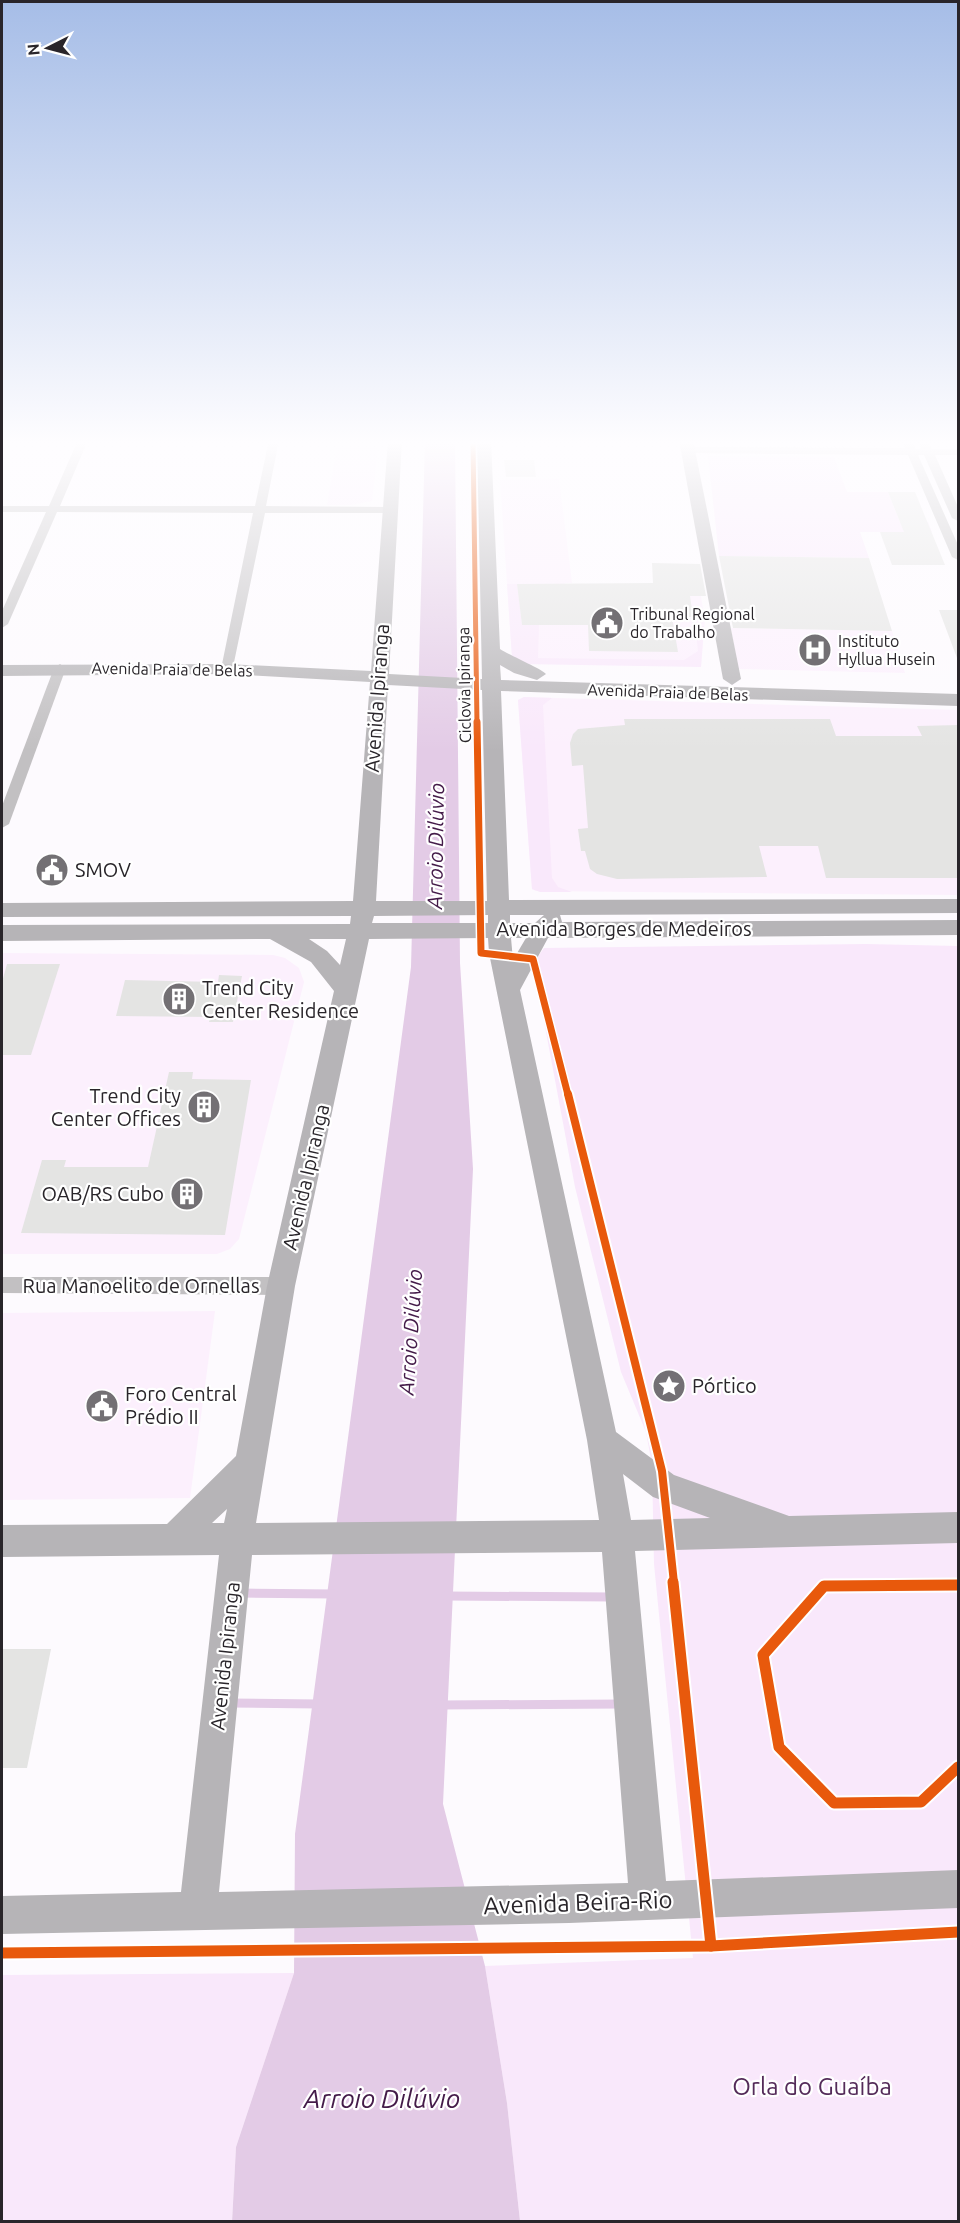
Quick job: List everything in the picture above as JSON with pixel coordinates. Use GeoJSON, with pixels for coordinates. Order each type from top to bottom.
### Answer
{"type":"FeatureCollection","features":[{"type":"Feature","properties":{"kind":"main road","name":"Avenida Ipiranga"},"geometry":{"type":"LineString","coordinates":[[198,1913],[237,1541],[281,1286],[362,920],[391,677],[390,544]]}},
{"type":"Feature","properties":{"kind":"main road"},"geometry":{"type":"LineString","coordinates":[[487,544],[491,652],[482,679],[500,953],[602,1440],[617,1536],[649,1900]]}},
{"type":"Feature","properties":{"kind":"main road"},"geometry":{"type":"LineString","coordinates":[[706,544],[732,679]]}},
{"type":"Feature","properties":{"kind":"main road"},"geometry":{"type":"LineString","coordinates":[[491,652],[520,669],[537,674]]}},
{"type":"Feature","properties":{"kind":"main road","name":"Avenida Praia de Belas"},"geometry":{"type":"LineString","coordinates":[[2,670],[227,669],[958,700]]}},
{"type":"Feature","properties":{"kind":"main road","name":"Avenida Praia de Belas"},"geometry":{"type":"LineString","coordinates":[[482,679],[537,674],[958,685]]}},
{"type":"Feature","properties":{"kind":"main road","name":"Avenida Borges de Medeiros"},"geometry":{"type":"LineString","coordinates":[[2,933],[268,931],[362,920],[499,919],[564,908],[958,906]]}},
{"type":"Feature","properties":{"kind":"main road"},"geometry":{"type":"LineString","coordinates":[[508,990],[542,929],[564,908]]}},
{"type":"Feature","properties":{"kind":"main road"},"geometry":{"type":"LineString","coordinates":[[2,910],[362,920]]}},
{"type":"Feature","properties":{"kind":"main road","name":"Avenida Borges de Medeiros"},"geometry":{"type":"LineString","coordinates":[[499,919],[542,929],[958,928]]}},
{"type":"Feature","properties":{"kind":"main road"},"geometry":{"type":"LineString","coordinates":[[268,931],[314,950],[329,965],[347,992]]}},
{"type":"Feature","properties":{"kind":"main road"},"geometry":{"type":"LineString","coordinates":[[602,1440],[664,1486],[793,1532]]}},
{"type":"Feature","properties":{"kind":"main road"},"geometry":{"type":"LineString","coordinates":[[172,1540],[251,1463]]}},
{"type":"Feature","properties":{"kind":"main road"},"geometry":{"type":"LineString","coordinates":[[2,1541],[556,1537],[958,1527]]}},
{"type":"Feature","properties":{"kind":"main road","name":"Avenida Beira-Rio"},"geometry":{"type":"LineString","coordinates":[[2,1915],[198,1913],[568,1904],[958,1889]]}},
{"type":"Feature","properties":{"kind":"street"},"geometry":{"type":"LineString","coordinates":[[2,624],[37,544]]}},
{"type":"Feature","properties":{"kind":"street"},"geometry":{"type":"LineString","coordinates":[[227,669],[252,544]]}},
{"type":"Feature","properties":{"kind":"street"},"geometry":{"type":"LineString","coordinates":[[2,824],[60,668]]}},
{"type":"Feature","properties":{"kind":"street","name":"Rua Manoelito de Ornellas"},"geometry":{"type":"LineString","coordinates":[[2,1285],[281,1286]]}},
{"type":"Feature","properties":{"kind":"shaded area","name":"Tribunal Regional do Trabalho"},"geometry":{"type":"Polygon","coordinates":[[[504,544],[567,544],[572,583],[565,583],[566,593],[701,596],[705,621],[701,667],[512,657],[504,544]]]}},
{"type":"Feature","properties":{"kind":"shaded area"},"geometry":{"type":"Polygon","coordinates":[[[731,628],[892,631],[905,673],[738,669],[731,628]]]}},
{"type":"Feature","properties":{"kind":"shaded area"},"geometry":{"type":"Polygon","coordinates":[[[524,697],[958,710],[958,895],[536,891],[532,889],[518,700],[524,697]]]}},
{"type":"Feature","properties":{"kind":"shaded area"},"geometry":{"type":"Polygon","coordinates":[[[2,953],[273,955],[285,958],[299,968],[304,982],[239,1239],[230,1249],[217,1254],[2,1254],[2,953]]]}},
{"type":"Feature","properties":{"kind":"shaded area","name":"Foro Central Prédio II"},"geometry":{"type":"Polygon","coordinates":[[[215,1311],[190,1498],[2,1500],[2,1313],[215,1311]]]}},
{"type":"Feature","properties":{"kind":"green space"},"geometry":{"type":"Polygon","coordinates":[[[718,544],[864,544],[869,558],[719,556],[718,544]]]}},
{"type":"Feature","properties":{"kind":"green space"},"geometry":{"type":"Polygon","coordinates":[[[507,584],[517,584],[522,625],[539,625],[538,658],[684,660],[698,651],[695,626],[704,626],[701,667],[521,664],[512,657],[507,584]]]}},
{"type":"Feature","properties":{"kind":"green space"},"geometry":{"type":"Polygon","coordinates":[[[524,697],[552,698],[543,705],[552,878],[558,887],[572,892],[540,892],[532,889],[518,700],[524,697]]]}},
{"type":"Feature","properties":{"kind":"green space","name":"Orla do Guaíba"},"geometry":{"type":"Polygon","coordinates":[[[866,944],[958,946],[958,2221],[520,2221],[507,2103],[485,1966],[693,1958],[654,1564],[652,1465],[646,1432],[621,1372],[575,1187],[540,1000],[537,958],[544,948],[866,944]]]}},
{"type":"Feature","properties":{"kind":"green space"},"geometry":{"type":"Polygon","coordinates":[[[294,1973],[236,2147],[232,2221],[2,2221],[2,1975],[294,1973]]]}},
{"type":"Feature","properties":{"kind":"water","name":"Arroio Dilúvio"},"geometry":{"type":"Polygon","coordinates":[[[422,544],[456,544],[460,963],[473,1169],[443,1804],[485,1966],[507,2103],[520,2221],[232,2222],[236,2147],[294,1973],[295,1834],[411,967],[422,544]]]}},
{"type":"Feature","properties":{"kind":"building"},"geometry":{"type":"Polygon","coordinates":[[[884,544],[936,544],[945,565],[892,565],[884,544]]]}},
{"type":"Feature","properties":{"kind":"building"},"geometry":{"type":"Polygon","coordinates":[[[719,556],[869,558],[892,631],[733,628],[719,556]]]}},
{"type":"Feature","properties":{"kind":"building"},"geometry":{"type":"Polygon","coordinates":[[[652,563],[700,564],[706,596],[690,596],[693,617],[672,617],[678,652],[589,651],[588,625],[522,625],[517,584],[653,583],[652,563]]]}},
{"type":"Feature","properties":{"kind":"building"},"geometry":{"type":"Polygon","coordinates":[[[939,610],[958,610],[958,658],[957,658],[939,610]]]}},
{"type":"Feature","properties":{"kind":"building"},"geometry":{"type":"Polygon","coordinates":[[[624,719],[830,719],[836,736],[922,736],[917,726],[958,725],[958,878],[826,878],[818,846],[759,846],[767,877],[617,879],[597,874],[590,869],[585,851],[581,851],[578,829],[588,828],[583,765],[572,766],[570,743],[573,734],[578,729],[625,725],[624,719]]]}},
{"type":"Feature","properties":{"kind":"building"},"geometry":{"type":"Polygon","coordinates":[[[7,964],[60,964],[31,1055],[2,1055],[2,982],[7,964]]]}},
{"type":"Feature","properties":{"kind":"building","name":"Trend City Center Residence"},"geometry":{"type":"Polygon","coordinates":[[[219,975],[242,976],[233,1022],[209,1022],[210,1017],[116,1016],[125,980],[218,982],[219,975]]]}},
{"type":"Feature","properties":{"kind":"building"},"geometry":{"type":"Polygon","coordinates":[[[169,1072],[193,1072],[192,1079],[251,1080],[225,1235],[21,1233],[42,1160],[66,1160],[64,1167],[148,1167],[169,1072]]]}},
{"type":"Feature","properties":{"kind":"building"},"geometry":{"type":"Polygon","coordinates":[[[2,1649],[51,1649],[27,1768],[2,1768],[2,1649]]]}},
{"type":"Feature","properties":{"kind":"waterway"},"geometry":{"type":"LineString","coordinates":[[242,1593],[334,1594]]}},
{"type":"Feature","properties":{"kind":"waterway"},"geometry":{"type":"LineString","coordinates":[[446,1596],[613,1597]]}},
{"type":"Feature","properties":{"kind":"waterway"},"geometry":{"type":"LineString","coordinates":[[230,1703],[319,1704]]}},
{"type":"Feature","properties":{"kind":"waterway"},"geometry":{"type":"LineString","coordinates":[[440,1705],[622,1704]]}},
{"type":"Feature","properties":{"kind":"cycle path","name":"Ciclovia Ipiranga"},"geometry":{"type":"LineString","coordinates":[[475,544],[481,953],[533,959],[637,1363],[662,1471],[711,1946]]}},
{"type":"Feature","properties":{"kind":"cycle path"},"geometry":{"type":"LineString","coordinates":[[958,1585],[824,1586],[763,1655],[779,1747],[834,1803],[921,1802],[958,1767]]}},
{"type":"Feature","properties":{"kind":"cycle path"},"geometry":{"type":"LineString","coordinates":[[2,1953],[711,1946],[958,1932]]}},
{"type":"Feature","properties":{"kind":"place","name":"Tribunal Regional do Trabalho"},"geometry":{"type":"Point","coordinates":[607,623]}},
{"type":"Feature","properties":{"kind":"place","name":"Instituto Hyllua Husein"},"geometry":{"type":"Point","coordinates":[815,650]}},
{"type":"Feature","properties":{"kind":"place","name":"SMOV"},"geometry":{"type":"Point","coordinates":[52,870]}},
{"type":"Feature","properties":{"kind":"place","name":"Trend City Center Residence"},"geometry":{"type":"Point","coordinates":[179,999]}},
{"type":"Feature","properties":{"kind":"place","name":"Trend City Center Offices"},"geometry":{"type":"Point","coordinates":[204,1107]}},
{"type":"Feature","properties":{"kind":"place","name":"OAB/RS Cubo"},"geometry":{"type":"Point","coordinates":[187,1194]}},
{"type":"Feature","properties":{"kind":"place","name":"Pórtico"},"geometry":{"type":"Point","coordinates":[669,1386]}},
{"type":"Feature","properties":{"kind":"place","name":"Foro Central Prédio II"},"geometry":{"type":"Point","coordinates":[102,1406]}}]}
